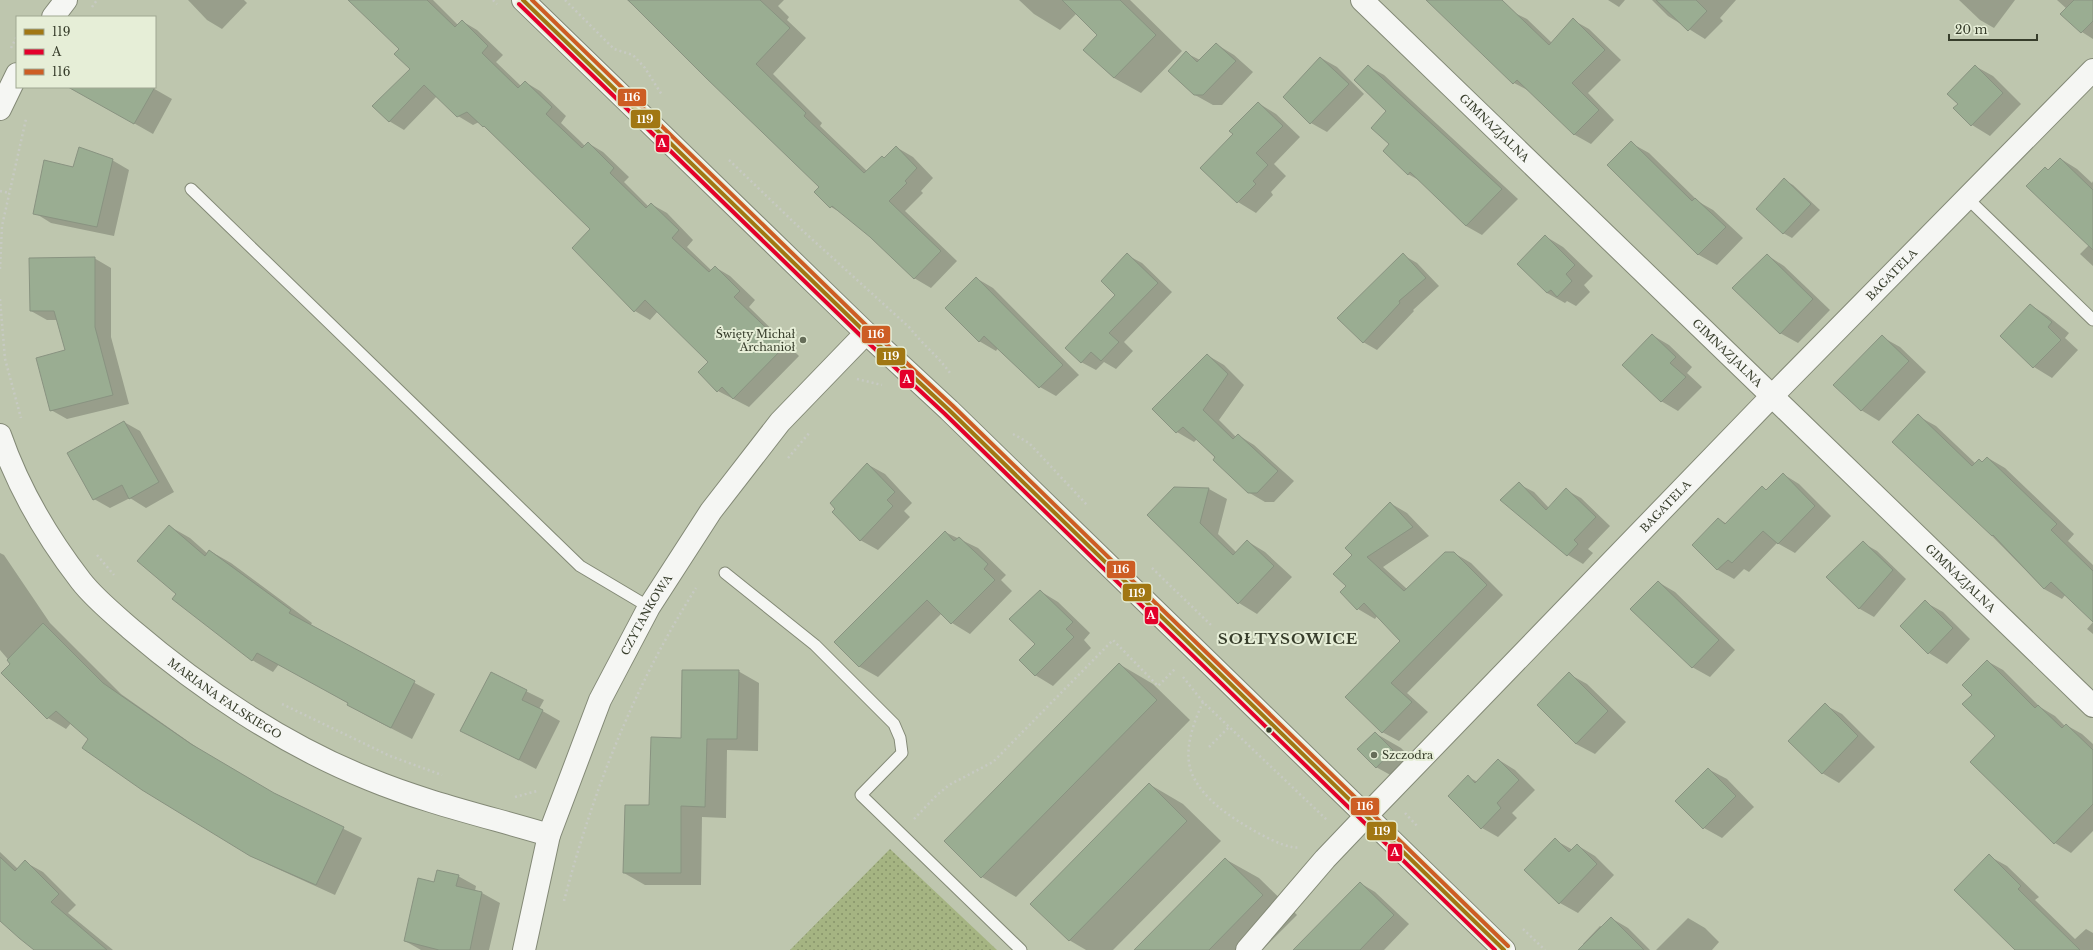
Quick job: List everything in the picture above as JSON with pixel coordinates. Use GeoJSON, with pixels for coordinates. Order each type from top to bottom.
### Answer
{"type":"FeatureCollection","features":[{"type":"Feature","properties":{"kind":"street"},"geometry":{"type":"LineString","coordinates":[[53,16],[66,0]]}},
{"type":"Feature","properties":{"kind":"street"},"geometry":{"type":"LineString","coordinates":[[523,0],[866,333],[949,410],[1504,950]]}},
{"type":"Feature","properties":{"kind":"street","name":"GIMNAZJALNA"},"geometry":{"type":"LineString","coordinates":[[1362,0],[1773,395],[2093,706]]}},
{"type":"Feature","properties":{"kind":"street","name":"BAGATELA"},"geometry":{"type":"LineString","coordinates":[[1247,950],[1325,859],[1366,816],[1773,395],[1966,197],[2093,70]]}},
{"type":"Feature","properties":{"kind":"street"},"geometry":{"type":"LineString","coordinates":[[0,109],[16,76]]}},
{"type":"Feature","properties":{"kind":"street","name":"CZYTANKOWA"},"geometry":{"type":"LineString","coordinates":[[524,950],[549,835],[600,700],[649,607],[711,511],[780,422],[866,333]]}},
{"type":"Feature","properties":{"kind":"street","name":"MARIANA FALSKIEGO"},"geometry":{"type":"LineString","coordinates":[[0,435],[11,465],[31,507],[81,581],[115,615],[149,644],[228,704],[314,753],[369,779],[432,801],[549,835]]}},
{"type":"Feature","properties":{"kind":"lane"},"geometry":{"type":"LineString","coordinates":[[191,189],[580,566],[649,607]]}},
{"type":"Feature","properties":{"kind":"lane"},"geometry":{"type":"LineString","coordinates":[[1966,197],[2093,320]]}},
{"type":"Feature","properties":{"kind":"lane"},"geometry":{"type":"LineString","coordinates":[[726,573],[815,645],[894,724],[900,738],[902,753],[861,795],[1021,950]]}},
{"type":"Feature","properties":{"kind":"path"},"geometry":{"type":"LineString","coordinates":[[564,0],[614,49],[633,55],[645,68],[661,95],[667,100]]}},
{"type":"Feature","properties":{"kind":"path"},"geometry":{"type":"LineString","coordinates":[[0,269],[2,226],[27,115]]}},
{"type":"Feature","properties":{"kind":"path"},"geometry":{"type":"LineString","coordinates":[[728,160],[857,281]]}},
{"type":"Feature","properties":{"kind":"path"},"geometry":{"type":"LineString","coordinates":[[0,191],[9,193]]}},
{"type":"Feature","properties":{"kind":"path"},"geometry":{"type":"LineString","coordinates":[[0,299],[5,359],[22,424]]}},
{"type":"Feature","properties":{"kind":"path"},"geometry":{"type":"LineString","coordinates":[[853,385],[858,380]]}},
{"type":"Feature","properties":{"kind":"path"},"geometry":{"type":"LineString","coordinates":[[783,464],[812,429]]}},
{"type":"Feature","properties":{"kind":"path"},"geometry":{"type":"LineString","coordinates":[[96,553],[115,577]]}},
{"type":"Feature","properties":{"kind":"path"},"geometry":{"type":"LineString","coordinates":[[562,906],[576,853],[603,775],[633,702],[675,621],[699,582]]}},
{"type":"Feature","properties":{"kind":"path"},"geometry":{"type":"LineString","coordinates":[[913,820],[949,785],[993,762],[1113,640],[1158,686],[1176,668]]}},
{"type":"Feature","properties":{"kind":"path"},"geometry":{"type":"LineString","coordinates":[[275,700],[390,756]]}},
{"type":"Feature","properties":{"kind":"path"},"geometry":{"type":"LineString","coordinates":[[1203,702],[1193,724],[1188,753],[1192,775],[1204,793],[1221,809],[1253,829],[1291,847],[1298,848],[1302,844]]}},
{"type":"Feature","properties":{"kind":"path"},"geometry":{"type":"LineString","coordinates":[[1209,747],[1228,727]]}},
{"type":"Feature","properties":{"kind":"green space"},"geometry":{"type":"Polygon","coordinates":[[[890,849],[997,950],[790,950],[890,849]]]}},
{"type":"Feature","properties":{"kind":"building"},"geometry":{"type":"Polygon","coordinates":[[[348,0],[427,0],[455,27],[462,20],[488,46],[482,53],[518,88],[525,81],[552,107],[546,114],[582,148],[588,142],[614,168],[610,173],[646,208],[651,203],[679,230],[672,238],[709,272],[715,266],[740,291],[734,297],[785,346],[733,399],[722,387],[717,392],[698,372],[708,362],[645,300],[634,312],[572,248],[590,229],[484,126],[483,127],[467,112],[457,117],[424,85],[389,122],[372,106],[410,69],[394,54],[399,49],[348,0]]]}},
{"type":"Feature","properties":{"kind":"building"},"geometry":{"type":"Polygon","coordinates":[[[628,0],[760,0],[790,28],[756,64],[806,113],[804,116],[864,173],[882,156],[884,158],[896,146],[917,168],[905,181],[907,183],[889,201],[941,251],[914,279],[870,237],[832,206],[830,208],[814,192],[819,187],[628,0]]]}},
{"type":"Feature","properties":{"kind":"building"},"geometry":{"type":"Polygon","coordinates":[[[1062,0],[1120,0],[1156,35],[1114,78],[1083,50],[1097,35],[1062,0]]]}},
{"type":"Feature","properties":{"kind":"building"},"geometry":{"type":"Polygon","coordinates":[[[1426,0],[1502,0],[1549,45],[1573,18],[1605,50],[1572,83],[1599,110],[1574,135],[1517,80],[1513,84],[1426,0]]]}},
{"type":"Feature","properties":{"kind":"building"},"geometry":{"type":"Polygon","coordinates":[[[1656,0],[1696,0],[1707,11],[1688,31],[1656,0]]]}},
{"type":"Feature","properties":{"kind":"building"},"geometry":{"type":"Polygon","coordinates":[[[2074,0],[2093,0],[2093,21],[2081,33],[2060,14],[2074,0]]]}},
{"type":"Feature","properties":{"kind":"building"},"geometry":{"type":"Polygon","coordinates":[[[1216,43],[1236,61],[1203,95],[1194,95],[1168,71],[1186,51],[1197,62],[1216,43]]]}},
{"type":"Feature","properties":{"kind":"building"},"geometry":{"type":"Polygon","coordinates":[[[1320,57],[1349,84],[1310,124],[1283,97],[1320,57]]]}},
{"type":"Feature","properties":{"kind":"building"},"geometry":{"type":"Polygon","coordinates":[[[1368,65],[1502,189],[1466,226],[1410,172],[1408,175],[1383,151],[1389,144],[1371,128],[1386,111],[1354,80],[1368,65]]]}},
{"type":"Feature","properties":{"kind":"building"},"geometry":{"type":"Polygon","coordinates":[[[1975,65],[2003,93],[1971,126],[1953,108],[1958,104],[1947,94],[1975,65]]]}},
{"type":"Feature","properties":{"kind":"building"},"geometry":{"type":"Polygon","coordinates":[[[70,88],[154,88],[134,124],[70,88]]]}},
{"type":"Feature","properties":{"kind":"building"},"geometry":{"type":"Polygon","coordinates":[[[1258,102],[1283,126],[1256,153],[1268,165],[1253,181],[1256,184],[1237,203],[1200,168],[1233,134],[1229,131],[1258,102]]]}},
{"type":"Feature","properties":{"kind":"building"},"geometry":{"type":"Polygon","coordinates":[[[1631,141],[1692,201],[1695,198],[1726,227],[1698,255],[1607,165],[1631,141]]]}},
{"type":"Feature","properties":{"kind":"building"},"geometry":{"type":"Polygon","coordinates":[[[79,147],[113,159],[97,227],[33,214],[44,160],[73,167],[79,147]]]}},
{"type":"Feature","properties":{"kind":"building"},"geometry":{"type":"Polygon","coordinates":[[[2060,158],[2093,190],[2093,250],[2026,186],[2045,167],[2048,170],[2060,158]]]}},
{"type":"Feature","properties":{"kind":"building"},"geometry":{"type":"Polygon","coordinates":[[[1784,178],[1811,204],[1783,234],[1756,209],[1784,178]]]}},
{"type":"Feature","properties":{"kind":"building"},"geometry":{"type":"Polygon","coordinates":[[[1545,235],[1575,265],[1566,274],[1572,281],[1557,297],[1551,290],[1547,293],[1517,264],[1545,235]]]}},
{"type":"Feature","properties":{"kind":"building"},"geometry":{"type":"Polygon","coordinates":[[[1127,253],[1158,283],[1109,333],[1119,342],[1101,361],[1091,352],[1081,363],[1065,348],[1115,295],[1101,281],[1127,253]]]}},
{"type":"Feature","properties":{"kind":"building"},"geometry":{"type":"Polygon","coordinates":[[[1403,253],[1426,278],[1399,301],[1400,303],[1363,343],[1337,318],[1403,253]]]}},
{"type":"Feature","properties":{"kind":"building"},"geometry":{"type":"Polygon","coordinates":[[[1767,254],[1813,299],[1780,334],[1732,288],[1767,254]]]}},
{"type":"Feature","properties":{"kind":"building"},"geometry":{"type":"Polygon","coordinates":[[[95,257],[95,327],[113,395],[50,411],[36,358],[65,350],[54,311],[30,311],[29,258],[95,257]]]}},
{"type":"Feature","properties":{"kind":"building"},"geometry":{"type":"Polygon","coordinates":[[[976,277],[1063,365],[1039,388],[984,336],[979,342],[945,308],[976,277]]]}},
{"type":"Feature","properties":{"kind":"building"},"geometry":{"type":"Polygon","coordinates":[[[2030,304],[2052,322],[2048,327],[2061,340],[2033,368],[2000,336],[2030,304]]]}},
{"type":"Feature","properties":{"kind":"building"},"geometry":{"type":"Polygon","coordinates":[[[1652,334],[1676,357],[1670,363],[1686,377],[1661,402],[1622,365],[1652,334]]]}},
{"type":"Feature","properties":{"kind":"building"},"geometry":{"type":"Polygon","coordinates":[[[1882,335],[1909,361],[1861,411],[1833,385],[1882,335]]]}},
{"type":"Feature","properties":{"kind":"building"},"geometry":{"type":"Polygon","coordinates":[[[1207,354],[1228,374],[1203,410],[1233,439],[1238,434],[1278,471],[1257,493],[1248,493],[1213,460],[1215,457],[1183,427],[1176,433],[1152,409],[1207,354]]]}},
{"type":"Feature","properties":{"kind":"building"},"geometry":{"type":"Polygon","coordinates":[[[1918,414],[1972,466],[1979,459],[1982,462],[1987,457],[2057,524],[2051,530],[2093,571],[2093,622],[2051,582],[2044,589],[1993,535],[1992,536],[1892,442],[1918,414]]]}},
{"type":"Feature","properties":{"kind":"building"},"geometry":{"type":"Polygon","coordinates":[[[124,421],[159,482],[129,499],[122,485],[93,500],[67,453],[124,421]]]}},
{"type":"Feature","properties":{"kind":"building"},"geometry":{"type":"Polygon","coordinates":[[[867,463],[895,492],[887,500],[893,506],[860,541],[832,512],[835,509],[830,503],[867,463]]]}},
{"type":"Feature","properties":{"kind":"building"},"geometry":{"type":"Polygon","coordinates":[[[1783,473],[1815,506],[1778,544],[1763,531],[1732,563],[1728,560],[1717,570],[1692,545],[1718,518],[1725,524],[1762,486],[1766,490],[1783,473]]]}},
{"type":"Feature","properties":{"kind":"building"},"geometry":{"type":"Polygon","coordinates":[[[1519,482],[1546,510],[1566,488],[1596,517],[1574,540],[1578,544],[1567,556],[1500,500],[1519,482]]]}},
{"type":"Feature","properties":{"kind":"building"},"geometry":{"type":"Polygon","coordinates":[[[1174,487],[1209,488],[1200,523],[1233,555],[1247,540],[1274,566],[1238,604],[1147,515],[1174,487]]]}},
{"type":"Feature","properties":{"kind":"building"},"geometry":{"type":"Polygon","coordinates":[[[1390,502],[1413,527],[1367,557],[1404,591],[1445,552],[1454,552],[1487,585],[1391,683],[1412,702],[1382,733],[1345,697],[1400,641],[1364,603],[1357,610],[1340,592],[1346,586],[1333,574],[1352,555],[1345,548],[1390,502]]]}},
{"type":"Feature","properties":{"kind":"building"},"geometry":{"type":"Polygon","coordinates":[[[169,525],[205,556],[209,550],[291,610],[289,613],[415,681],[391,728],[347,705],[348,703],[257,653],[252,661],[172,599],[176,594],[137,561],[169,525]]]}},
{"type":"Feature","properties":{"kind":"building"},"geometry":{"type":"Polygon","coordinates":[[[945,531],[954,541],[959,537],[988,564],[984,569],[995,580],[951,624],[927,600],[859,667],[834,642],[945,531]]]}},
{"type":"Feature","properties":{"kind":"building"},"geometry":{"type":"Polygon","coordinates":[[[1863,541],[1893,570],[1859,609],[1826,577],[1863,541]]]}},
{"type":"Feature","properties":{"kind":"building"},"geometry":{"type":"Polygon","coordinates":[[[1658,581],[1719,640],[1692,668],[1630,609],[1658,581]]]}},
{"type":"Feature","properties":{"kind":"building"},"geometry":{"type":"Polygon","coordinates":[[[1040,590],[1073,622],[1066,629],[1074,637],[1035,676],[1019,660],[1035,644],[1009,619],[1040,590]]]}},
{"type":"Feature","properties":{"kind":"building"},"geometry":{"type":"Polygon","coordinates":[[[1925,600],[1953,628],[1928,654],[1900,626],[1925,600]]]}},
{"type":"Feature","properties":{"kind":"building"},"geometry":{"type":"Polygon","coordinates":[[[43,623],[103,683],[191,744],[274,793],[344,827],[316,885],[250,856],[142,790],[82,748],[88,739],[56,711],[47,719],[1,673],[10,664],[7,660],[43,623]]]}},
{"type":"Feature","properties":{"kind":"building"},"geometry":{"type":"Polygon","coordinates":[[[1987,660],[2035,708],[2038,705],[2062,728],[2066,724],[2093,750],[2093,804],[2054,844],[1970,762],[1995,736],[1962,704],[1972,695],[1962,685],[1987,660]]]}},
{"type":"Feature","properties":{"kind":"building"},"geometry":{"type":"Polygon","coordinates":[[[1119,663],[1157,700],[981,878],[944,841],[1119,663]]]}},
{"type":"Feature","properties":{"kind":"building"},"geometry":{"type":"Polygon","coordinates":[[[682,670],[739,670],[737,739],[707,739],[705,807],[681,806],[681,873],[623,873],[625,805],[649,805],[651,737],[681,738],[682,670]]]}},
{"type":"Feature","properties":{"kind":"building"},"geometry":{"type":"Polygon","coordinates":[[[491,672],[527,690],[522,700],[543,710],[519,760],[460,731],[491,672]]]}},
{"type":"Feature","properties":{"kind":"building"},"geometry":{"type":"Polygon","coordinates":[[[1569,672],[1608,711],[1576,744],[1537,705],[1569,672]]]}},
{"type":"Feature","properties":{"kind":"building"},"geometry":{"type":"Polygon","coordinates":[[[1825,703],[1858,736],[1822,774],[1788,741],[1825,703]]]}},
{"type":"Feature","properties":{"kind":"building"},"geometry":{"type":"Polygon","coordinates":[[[1375,732],[1393,750],[1376,768],[1357,749],[1375,732]]]}},
{"type":"Feature","properties":{"kind":"building"},"geometry":{"type":"Polygon","coordinates":[[[1498,759],[1519,780],[1497,803],[1501,808],[1481,829],[1448,796],[1468,775],[1475,783],[1498,759]]]}},
{"type":"Feature","properties":{"kind":"building"},"geometry":{"type":"Polygon","coordinates":[[[1708,768],[1736,796],[1703,829],[1675,801],[1708,768]]]}},
{"type":"Feature","properties":{"kind":"building"},"geometry":{"type":"Polygon","coordinates":[[[1149,783],[1187,821],[1069,941],[1030,904],[1149,783]]]}},
{"type":"Feature","properties":{"kind":"building"},"geometry":{"type":"Polygon","coordinates":[[[1555,838],[1569,852],[1577,844],[1597,864],[1559,904],[1524,870],[1555,838]]]}},
{"type":"Feature","properties":{"kind":"building"},"geometry":{"type":"Polygon","coordinates":[[[1989,854],[2021,886],[2018,889],[2080,950],[2015,950],[1954,890],[1989,854]]]}},
{"type":"Feature","properties":{"kind":"building"},"geometry":{"type":"Polygon","coordinates":[[[0,857],[15,871],[25,860],[59,894],[51,902],[107,950],[34,950],[19,938],[0,921],[0,857]]]}},
{"type":"Feature","properties":{"kind":"building"},"geometry":{"type":"Polygon","coordinates":[[[1225,858],[1263,895],[1209,950],[1134,950],[1225,858]]]}},
{"type":"Feature","properties":{"kind":"building"},"geometry":{"type":"Polygon","coordinates":[[[437,870],[459,875],[456,886],[482,892],[470,950],[439,950],[404,941],[418,878],[434,882],[437,870]]]}},
{"type":"Feature","properties":{"kind":"building"},"geometry":{"type":"Polygon","coordinates":[[[1360,882],[1394,915],[1360,950],[1293,950],[1360,882]]]}},
{"type":"Feature","properties":{"kind":"building"},"geometry":{"type":"Polygon","coordinates":[[[1611,917],[1644,950],[1578,950],[1611,917]]]}},
{"type":"Feature","properties":{"kind":"transit line","name":"119"},"geometry":{"type":"LineString","coordinates":[[523,0],[866,333],[949,410],[1504,950]]}},
{"type":"Feature","properties":{"kind":"transit line","name":"116"},"geometry":{"type":"LineString","coordinates":[[532,0],[870,329],[953,406],[1508,946]]}},
{"type":"Feature","properties":{"kind":"transit line","name":"A"},"geometry":{"type":"LineString","coordinates":[[519,4],[862,337],[945,414],[1495,950]]}},
{"type":"Feature","properties":{"kind":"place","name":"Święty Michał Archanioł"},"geometry":{"type":"Point","coordinates":[803,340]}},
{"type":"Feature","properties":{"kind":"place","name":"Szczodra"},"geometry":{"type":"Point","coordinates":[1374,755]}},
{"type":"Feature","properties":{"kind":"district","name":"SOŁTYSOWICE"},"geometry":{"type":"Point","coordinates":[1288,638]}}]}
